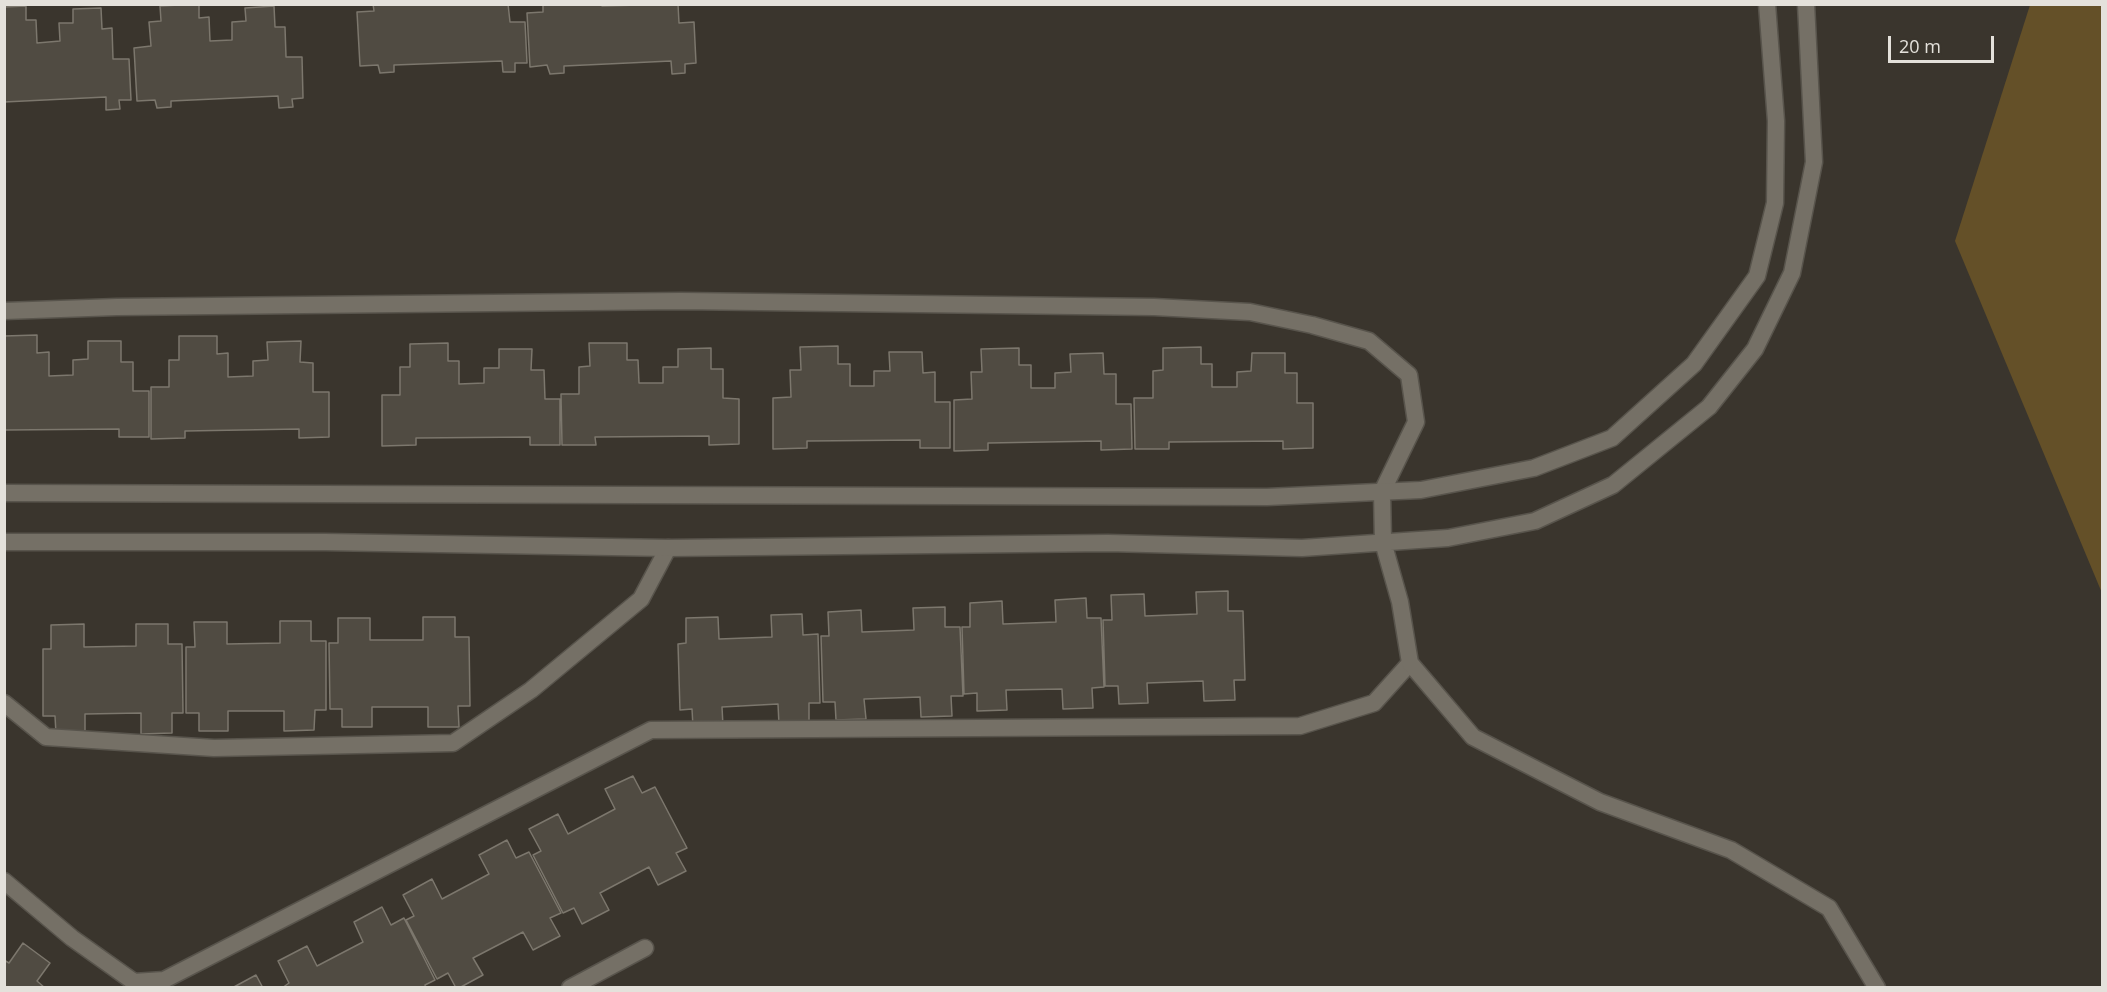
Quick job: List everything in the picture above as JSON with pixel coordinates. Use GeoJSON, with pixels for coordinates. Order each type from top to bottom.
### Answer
{"type":"FeatureCollection","features":[{"type":"Feature","properties":{"kind":"street"},"geometry":{"type":"LineString","coordinates":[[4,493],[1267,496],[1421,490],[1534,468],[1612,438],[1694,364],[1757,276],[1775,203],[1776,121],[1767,4]]}},
{"type":"Feature","properties":{"kind":"street"},"geometry":{"type":"LineString","coordinates":[[4,542],[325,542],[668,548],[1108,543],[1302,548],[1448,538],[1535,521],[1613,485],[1709,407],[1755,349],[1792,273],[1814,162],[1806,4]]}},
{"type":"Feature","properties":{"kind":"street"},"geometry":{"type":"LineString","coordinates":[[4,311],[681,301],[1154,308],[1250,312],[1312,325],[1369,341],[1408,375],[1416,422],[1382,492],[1383,542],[1400,602],[1410,663],[1473,737],[1600,802],[1731,849],[1829,908],[1877,987]]}},
{"type":"Feature","properties":{"kind":"street"},"geometry":{"type":"LineString","coordinates":[[4,703],[46,737],[214,748],[453,743],[531,690],[641,599],[668,548]]}},
{"type":"Feature","properties":{"kind":"street"},"geometry":{"type":"LineString","coordinates":[[4,881],[72,938],[134,982],[164,980],[651,730],[1300,726],[1374,703],[1410,663]]}},
{"type":"Feature","properties":{"kind":"street"},"geometry":{"type":"LineString","coordinates":[[570,987],[645,948]]}},
{"type":"Feature","properties":{"kind":"shaded area"},"geometry":{"type":"Polygon","coordinates":[[[2030,5],[2102,5],[2102,593],[1955,241],[2030,5]]]}},
{"type":"Feature","properties":{"kind":"building"},"geometry":{"type":"Polygon","coordinates":[[[199,4],[199,18],[209,17],[210,41],[232,40],[232,22],[246,21],[245,8],[274,6],[275,27],[285,27],[286,57],[302,57],[303,98],[292,99],[293,107],[279,108],[278,96],[171,101],[171,107],[157,108],[155,100],[137,101],[134,48],[151,46],[149,22],[161,21],[160,6],[199,4]]]}},
{"type":"Feature","properties":{"kind":"building"},"geometry":{"type":"Polygon","coordinates":[[[373,4],[508,4],[510,22],[525,22],[527,63],[515,63],[515,72],[503,72],[502,61],[394,65],[394,72],[380,73],[378,65],[360,66],[357,12],[374,11],[373,4]]]}},
{"type":"Feature","properties":{"kind":"building"},"geometry":{"type":"Polygon","coordinates":[[[543,4],[602,4],[602,6],[678,4],[679,23],[694,22],[696,63],[685,64],[685,73],[672,74],[671,61],[564,66],[564,73],[550,74],[547,65],[530,67],[527,13],[543,12],[543,4]]]}},
{"type":"Feature","properties":{"kind":"building"},"geometry":{"type":"Polygon","coordinates":[[[26,6],[26,20],[36,20],[37,43],[60,41],[59,23],[73,23],[73,9],[101,8],[102,29],[112,28],[113,59],[129,59],[131,100],[119,100],[120,109],[106,110],[106,97],[4,102],[4,7],[26,6]]]}},
{"type":"Feature","properties":{"kind":"building"},"geometry":{"type":"Polygon","coordinates":[[[37,335],[37,353],[49,352],[49,376],[73,375],[73,360],[88,359],[88,341],[121,341],[121,362],[133,362],[133,391],[149,391],[149,437],[119,437],[119,429],[5,430],[4,438],[4,336],[37,335]]]}},
{"type":"Feature","properties":{"kind":"building"},"geometry":{"type":"Polygon","coordinates":[[[179,336],[217,336],[217,354],[228,353],[228,377],[253,376],[253,361],[268,360],[267,342],[301,341],[300,362],[313,363],[313,392],[329,392],[329,437],[299,438],[299,429],[185,431],[185,438],[151,439],[151,387],[169,387],[169,360],[179,360],[179,336]]]}},
{"type":"Feature","properties":{"kind":"building"},"geometry":{"type":"Polygon","coordinates":[[[448,343],[448,361],[459,361],[459,384],[484,383],[484,368],[499,368],[499,349],[532,349],[531,370],[544,370],[545,399],[560,399],[560,445],[530,445],[530,437],[416,438],[416,445],[382,446],[382,395],[400,395],[400,367],[410,367],[410,344],[448,343]]]}},
{"type":"Feature","properties":{"kind":"building"},"geometry":{"type":"Polygon","coordinates":[[[589,343],[627,343],[627,360],[638,360],[639,383],[663,383],[663,367],[678,367],[678,349],[711,348],[711,369],[723,369],[723,398],[739,399],[739,444],[709,445],[709,436],[595,437],[596,445],[562,445],[561,394],[579,394],[579,367],[590,366],[589,343]]]}},
{"type":"Feature","properties":{"kind":"building"},"geometry":{"type":"Polygon","coordinates":[[[838,346],[838,364],[850,364],[850,386],[874,386],[874,371],[890,371],[889,352],[922,352],[923,373],[935,372],[935,402],[950,402],[950,448],[920,448],[920,440],[807,441],[807,448],[773,449],[773,398],[791,397],[790,370],[801,370],[800,347],[838,346]]]}},
{"type":"Feature","properties":{"kind":"building"},"geometry":{"type":"Polygon","coordinates":[[[1201,347],[1201,364],[1212,364],[1212,387],[1237,387],[1237,372],[1251,371],[1252,353],[1285,353],[1285,373],[1297,373],[1297,403],[1313,403],[1313,448],[1283,449],[1283,441],[1169,442],[1169,449],[1135,449],[1134,398],[1153,398],[1153,371],[1163,370],[1163,348],[1201,347]]]}},
{"type":"Feature","properties":{"kind":"building"},"geometry":{"type":"Polygon","coordinates":[[[1019,348],[1019,365],[1031,365],[1031,388],[1055,388],[1055,373],[1071,372],[1070,354],[1103,353],[1104,374],[1116,374],[1116,404],[1131,404],[1132,449],[1101,450],[1101,441],[988,443],[988,450],[954,451],[954,400],[972,399],[971,372],[982,372],[981,349],[1019,348]]]}},
{"type":"Feature","properties":{"kind":"building"},"geometry":{"type":"Polygon","coordinates":[[[1228,591],[1228,611],[1243,611],[1245,680],[1234,680],[1235,700],[1204,701],[1203,681],[1147,683],[1148,703],[1119,704],[1118,686],[1105,686],[1103,620],[1112,620],[1111,595],[1144,594],[1145,616],[1197,614],[1196,592],[1228,591]]]}},
{"type":"Feature","properties":{"kind":"building"},"geometry":{"type":"Polygon","coordinates":[[[1086,598],[1087,618],[1101,618],[1104,687],[1092,688],[1093,708],[1063,709],[1062,689],[1006,690],[1007,710],[977,711],[977,693],[964,694],[962,627],[970,627],[970,603],[1002,601],[1003,624],[1056,622],[1055,600],[1086,598]]]}},
{"type":"Feature","properties":{"kind":"building"},"geometry":{"type":"Polygon","coordinates":[[[945,607],[945,627],[960,627],[963,696],[951,696],[952,716],[921,717],[920,697],[864,699],[866,719],[836,720],[835,702],[823,702],[821,636],[829,636],[828,612],[861,610],[862,632],[914,630],[913,608],[945,607]]]}},
{"type":"Feature","properties":{"kind":"building"},"geometry":{"type":"Polygon","coordinates":[[[802,614],[803,635],[818,634],[820,703],[809,703],[809,724],[779,725],[778,704],[722,707],[723,726],[693,727],[692,709],[680,710],[678,644],[686,643],[686,618],[718,617],[719,639],[772,637],[771,615],[802,614]]]}},
{"type":"Feature","properties":{"kind":"building"},"geometry":{"type":"Polygon","coordinates":[[[423,617],[455,617],[455,637],[469,637],[470,706],[458,706],[459,727],[428,727],[428,707],[372,707],[372,727],[342,727],[342,709],[330,709],[329,643],[338,643],[338,618],[370,618],[370,640],[423,640],[423,617]]]}},
{"type":"Feature","properties":{"kind":"building"},"geometry":{"type":"Polygon","coordinates":[[[280,621],[311,621],[311,641],[326,641],[326,710],[315,710],[314,730],[284,731],[284,711],[228,711],[228,731],[199,731],[199,713],[186,713],[186,647],[195,647],[194,622],[227,622],[227,644],[280,643],[280,621]]]}},
{"type":"Feature","properties":{"kind":"building"},"geometry":{"type":"Polygon","coordinates":[[[84,624],[84,647],[136,646],[136,624],[168,624],[168,644],[182,644],[183,713],[172,713],[172,733],[141,734],[141,713],[85,714],[85,733],[56,734],[55,716],[43,716],[43,649],[51,649],[51,625],[84,624]]]}},
{"type":"Feature","properties":{"kind":"building"},"geometry":{"type":"Polygon","coordinates":[[[633,776],[642,793],[655,787],[687,848],[676,853],[686,871],[658,885],[649,867],[600,893],[609,910],[582,924],[574,908],[563,913],[533,855],[541,851],[529,829],[558,814],[568,834],[615,809],[605,789],[633,776]]]}},
{"type":"Feature","properties":{"kind":"building"},"geometry":{"type":"Polygon","coordinates":[[[507,840],[516,858],[529,852],[561,913],[550,918],[560,936],[533,950],[523,932],[473,958],[483,975],[456,988],[448,973],[437,979],[406,920],[414,916],[403,895],[432,879],[442,899],[489,874],[479,855],[507,840]]]}},
{"type":"Feature","properties":{"kind":"building"},"geometry":{"type":"Polygon","coordinates":[[[382,907],[391,925],[404,918],[435,980],[425,985],[426,988],[282,988],[289,983],[278,961],[307,946],[317,966],[363,942],[354,922],[382,907]]]}},
{"type":"Feature","properties":{"kind":"building"},"geometry":{"type":"Polygon","coordinates":[[[23,943],[50,963],[37,981],[45,988],[4,988],[4,960],[9,963],[23,943]]]}},
{"type":"Feature","properties":{"kind":"building"},"geometry":{"type":"Polygon","coordinates":[[[256,975],[263,988],[232,988],[256,975]]]}}]}
